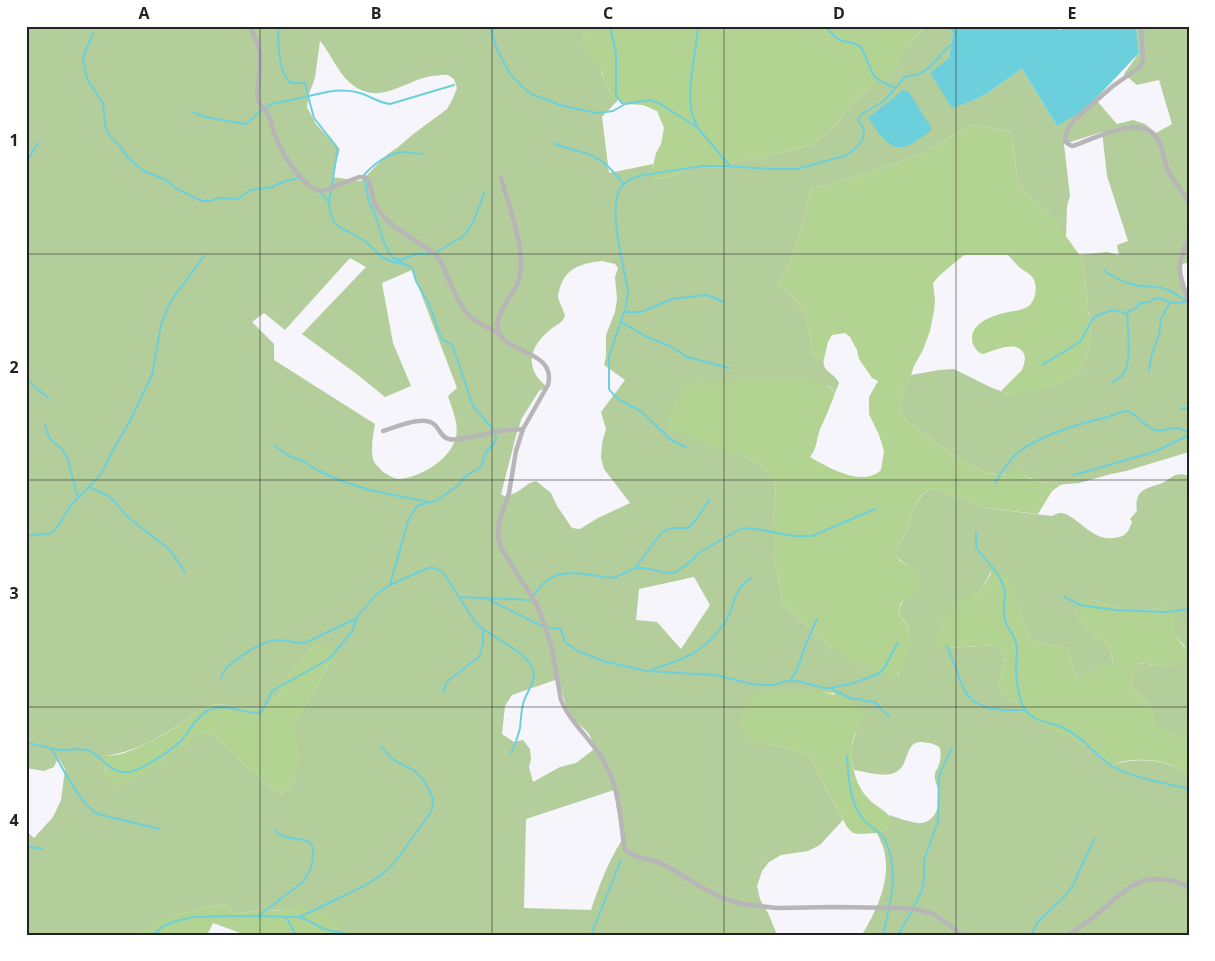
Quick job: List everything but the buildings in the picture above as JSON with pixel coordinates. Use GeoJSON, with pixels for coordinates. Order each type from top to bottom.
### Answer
{"type":"FeatureCollection","features":[{"type":"Feature","properties":{"kind":"street"},"geometry":{"type":"LineString","coordinates":[[249,26],[256,39],[261,56],[258,101],[268,114],[277,139],[298,174],[311,187],[322,191],[360,177],[368,178],[373,198],[380,212],[394,225],[438,256],[461,308],[476,321],[500,334],[506,341],[544,363],[549,373],[548,385],[523,429],[516,451],[510,493],[499,522],[499,542],[503,553],[540,613],[551,644],[561,700],[564,707],[571,719],[600,755],[611,775],[620,812],[626,850],[633,855],[661,863],[723,898],[742,904],[776,908],[915,909],[934,914],[962,935]]}},
{"type":"Feature","properties":{"kind":"street"},"geometry":{"type":"LineString","coordinates":[[1141,26],[1143,59],[1140,67],[1113,86],[1075,119],[1065,133],[1065,141],[1072,146],[1126,128],[1143,128],[1151,131],[1159,140],[1169,173],[1189,202]]}},
{"type":"Feature","properties":{"kind":"street"},"geometry":{"type":"LineString","coordinates":[[500,334],[498,328],[500,315],[518,283],[521,273],[521,260],[516,232],[502,178]]}},
{"type":"Feature","properties":{"kind":"street"},"geometry":{"type":"LineString","coordinates":[[1189,238],[1179,262],[1180,276],[1189,302]]}},
{"type":"Feature","properties":{"kind":"street"},"geometry":{"type":"LineString","coordinates":[[383,431],[424,420],[436,426],[449,439],[523,429]]}},
{"type":"Feature","properties":{"kind":"street"},"geometry":{"type":"LineString","coordinates":[[1069,935],[1128,888],[1140,882],[1154,879],[1166,880],[1189,887]]}},
{"type":"Feature","properties":{"kind":"green space"},"geometry":{"type":"Polygon","coordinates":[[[26,26],[586,26],[583,40],[599,68],[609,91],[618,100],[602,117],[609,173],[653,164],[653,179],[675,176],[689,168],[716,168],[745,159],[754,158],[761,160],[775,154],[812,145],[837,124],[855,101],[926,26],[947,26],[953,33],[949,58],[972,101],[986,94],[1022,69],[1057,126],[1097,101],[1117,124],[1133,120],[1145,124],[1156,133],[1172,124],[1159,80],[1137,85],[1124,74],[1139,53],[1136,26],[1189,26],[1189,263],[1179,264],[1189,299],[1189,452],[1079,483],[1056,485],[1037,481],[1022,474],[1007,475],[987,473],[979,470],[942,447],[901,414],[900,404],[903,389],[911,375],[954,369],[990,387],[1014,396],[1052,387],[1075,376],[1086,360],[1091,337],[1083,260],[1079,255],[1107,252],[1119,255],[1117,245],[1128,241],[1107,176],[1102,132],[1064,144],[1070,196],[1067,206],[1066,237],[1050,214],[1021,188],[1017,178],[1012,132],[972,124],[924,153],[853,178],[811,188],[795,250],[778,283],[796,300],[804,311],[810,335],[812,354],[824,359],[824,367],[837,379],[839,383],[835,393],[830,386],[668,425],[672,430],[749,459],[766,469],[776,485],[773,555],[782,603],[831,648],[898,676],[910,643],[909,628],[900,615],[899,608],[904,599],[915,593],[912,566],[902,562],[895,553],[909,525],[915,507],[926,492],[932,488],[986,508],[1052,516],[1059,513],[1065,514],[1097,535],[1113,538],[1126,534],[1132,522],[1130,519],[1137,511],[1137,499],[1141,492],[1176,475],[1184,474],[1189,476],[1189,738],[1158,730],[1151,706],[1131,686],[1137,663],[1166,666],[1177,663],[1185,647],[1175,635],[1175,619],[1160,607],[1127,611],[1094,600],[1074,612],[1094,637],[1109,644],[1113,664],[1077,679],[1067,648],[1045,644],[1029,637],[1020,611],[991,572],[980,592],[973,593],[949,648],[994,645],[1005,655],[998,688],[1005,696],[1016,702],[1043,724],[1089,747],[1099,754],[1110,766],[1124,762],[1148,760],[1173,766],[1189,774],[1189,935],[862,935],[877,907],[884,886],[886,865],[882,844],[877,833],[887,829],[892,821],[889,815],[922,823],[935,814],[939,791],[935,773],[940,762],[940,748],[934,744],[922,742],[912,745],[900,769],[892,774],[881,775],[854,770],[851,751],[856,733],[834,693],[761,692],[768,745],[785,747],[810,758],[843,820],[820,845],[808,851],[781,855],[769,862],[762,871],[757,886],[760,899],[777,935],[330,935],[336,932],[297,908],[288,911],[262,910],[236,914],[225,904],[164,918],[139,935],[26,935],[26,831],[34,838],[53,817],[61,800],[65,769],[58,758],[54,767],[44,771],[26,768],[26,26]],[[320,41],[315,78],[309,94],[307,107],[316,124],[340,149],[332,177],[361,181],[389,153],[447,109],[457,88],[454,79],[444,75],[421,79],[390,91],[370,93],[360,89],[345,78],[320,41]],[[350,258],[285,330],[264,313],[252,322],[274,344],[274,360],[375,424],[372,453],[374,462],[382,471],[397,479],[407,478],[425,471],[448,453],[456,437],[457,427],[448,396],[457,388],[412,270],[382,283],[393,343],[411,386],[385,397],[302,334],[366,267],[350,258]],[[602,261],[579,266],[565,277],[558,297],[565,316],[541,338],[534,349],[532,355],[533,368],[537,377],[547,387],[539,391],[522,418],[501,494],[506,497],[536,481],[551,493],[557,506],[572,528],[580,529],[630,503],[604,469],[601,458],[602,443],[606,429],[601,412],[625,380],[604,365],[606,335],[615,312],[617,299],[615,277],[618,268],[615,264],[602,261]],[[694,577],[639,589],[636,620],[657,622],[681,649],[710,605],[694,577]],[[318,643],[292,671],[276,698],[268,705],[255,709],[217,704],[207,706],[173,729],[145,744],[105,756],[106,777],[207,731],[230,749],[269,786],[281,794],[289,789],[296,776],[297,719],[333,654],[318,643]],[[558,679],[512,695],[505,706],[502,734],[514,742],[523,740],[530,749],[531,759],[529,767],[533,782],[560,767],[576,763],[593,750],[591,737],[570,714],[558,679]],[[614,790],[526,819],[524,908],[591,910],[604,874],[622,840],[614,790]]]}},
{"type":"Feature","properties":{"kind":"green space"},"geometry":{"type":"Polygon","coordinates":[[[586,26],[926,26],[907,48],[899,64],[855,101],[837,124],[812,145],[775,154],[761,160],[754,158],[745,159],[716,168],[689,168],[675,176],[652,179],[656,153],[661,144],[664,128],[657,111],[643,105],[628,104],[612,96],[602,73],[585,48],[583,40],[586,26]]]}},
{"type":"Feature","properties":{"kind":"green space"},"geometry":{"type":"Polygon","coordinates":[[[972,124],[1012,132],[1017,178],[1021,188],[1050,214],[1083,260],[1091,337],[1086,360],[1075,376],[1052,387],[1014,396],[1001,391],[1022,370],[1025,360],[1024,354],[1020,349],[1010,346],[982,354],[975,348],[972,338],[975,328],[989,318],[1021,310],[1030,305],[1036,291],[1032,277],[1008,255],[964,255],[933,283],[935,300],[930,331],[923,350],[903,389],[900,404],[901,414],[942,447],[979,470],[987,473],[1007,475],[1017,470],[1027,477],[1038,481],[1062,484],[1052,491],[1038,514],[986,508],[932,488],[921,496],[895,553],[900,561],[912,566],[919,574],[921,580],[915,594],[904,600],[900,605],[899,612],[908,626],[911,641],[903,666],[894,679],[873,671],[831,648],[782,603],[773,555],[776,485],[766,469],[749,459],[694,440],[672,430],[668,425],[668,415],[684,384],[804,379],[819,382],[830,387],[835,393],[810,457],[835,470],[855,476],[873,475],[881,470],[884,451],[869,414],[869,397],[878,381],[872,378],[859,359],[857,350],[850,337],[845,333],[832,335],[828,342],[824,359],[812,354],[804,311],[799,303],[778,283],[795,250],[811,188],[853,178],[924,153],[972,124]]]}},
{"type":"Feature","properties":{"kind":"green space"},"geometry":{"type":"Polygon","coordinates":[[[997,570],[1004,573],[1015,588],[1014,601],[1020,611],[1029,637],[1045,644],[1067,648],[1077,679],[1113,663],[1109,644],[1094,637],[1074,612],[1076,601],[1094,600],[1127,611],[1160,607],[1174,611],[1175,635],[1187,651],[1185,661],[1166,666],[1138,663],[1131,686],[1151,706],[1159,730],[1189,738],[1189,774],[1171,765],[1148,760],[1124,761],[1110,766],[1099,754],[1089,747],[1027,717],[1016,702],[1005,696],[998,688],[1005,655],[994,645],[949,648],[934,646],[940,627],[953,606],[962,598],[980,592],[992,572],[997,570]]]}},
{"type":"Feature","properties":{"kind":"green space"},"geometry":{"type":"Polygon","coordinates":[[[318,643],[329,646],[333,654],[297,719],[297,735],[301,759],[296,776],[289,789],[281,794],[269,786],[230,749],[207,731],[129,782],[116,786],[106,777],[105,756],[124,753],[146,744],[207,706],[217,704],[255,709],[268,705],[279,694],[298,663],[318,643]]]}},
{"type":"Feature","properties":{"kind":"green space"},"geometry":{"type":"Polygon","coordinates":[[[761,692],[819,692],[842,697],[857,706],[865,716],[857,730],[851,751],[854,772],[863,792],[870,801],[887,813],[893,821],[887,829],[877,833],[853,833],[847,827],[810,758],[785,747],[768,745],[753,740],[738,728],[739,719],[750,698],[761,692]]]}},
{"type":"Feature","properties":{"kind":"green space"},"geometry":{"type":"Polygon","coordinates":[[[225,904],[236,914],[262,910],[288,911],[297,907],[314,911],[339,922],[336,932],[330,935],[246,935],[213,923],[207,935],[139,935],[163,918],[225,904]]]}},
{"type":"Feature","properties":{"kind":"water"},"geometry":{"type":"Polygon","coordinates":[[[947,26],[1058,26],[1060,30],[1067,26],[1136,26],[1139,53],[1086,109],[1057,126],[1022,69],[986,94],[952,108],[930,73],[949,58],[953,33],[947,26]]]}},
{"type":"Feature","properties":{"kind":"water"},"geometry":{"type":"Polygon","coordinates":[[[903,90],[909,92],[932,129],[913,143],[905,147],[898,147],[887,142],[868,118],[903,90]]]}},
{"type":"Feature","properties":{"kind":"waterway"},"geometry":{"type":"LineString","coordinates":[[278,26],[278,40],[283,72],[290,83],[305,83],[308,96]]}},
{"type":"Feature","properties":{"kind":"waterway"},"geometry":{"type":"LineString","coordinates":[[490,26],[496,47],[510,74],[527,91],[563,106],[597,113],[613,111],[625,104],[650,100],[657,102],[697,127],[730,166]]}},
{"type":"Feature","properties":{"kind":"waterway"},"geometry":{"type":"LineString","coordinates":[[610,26],[616,53],[616,96],[625,104]]}},
{"type":"Feature","properties":{"kind":"waterway"},"geometry":{"type":"LineString","coordinates":[[697,127],[691,111],[690,98],[698,26]]}},
{"type":"Feature","properties":{"kind":"waterway"},"geometry":{"type":"LineString","coordinates":[[824,26],[839,40],[861,47],[874,76],[895,88]]}},
{"type":"Feature","properties":{"kind":"waterway"},"geometry":{"type":"LineString","coordinates":[[93,33],[83,57],[88,81],[103,103],[108,134],[122,148],[126,156],[144,171],[166,180],[177,189],[202,201],[219,198],[238,199],[250,190],[272,187],[285,181],[299,178]]}},
{"type":"Feature","properties":{"kind":"waterway"},"geometry":{"type":"LineString","coordinates":[[686,447],[671,440],[642,412],[620,400],[609,389],[609,356],[626,307],[628,291],[616,224],[617,198],[620,189],[630,180],[638,177],[702,166],[797,169],[844,156],[853,151],[863,138],[864,129],[858,120],[862,114],[884,101],[905,77],[917,75],[925,70],[952,45]]}},
{"type":"Feature","properties":{"kind":"waterway"},"geometry":{"type":"LineString","coordinates":[[193,112],[205,117],[244,124],[272,104],[327,92],[356,92],[390,104],[454,85]]}},
{"type":"Feature","properties":{"kind":"waterway"},"geometry":{"type":"LineString","coordinates":[[308,96],[314,118],[337,147],[329,203],[334,222],[365,241],[382,257],[402,264]]}},
{"type":"Feature","properties":{"kind":"waterway"},"geometry":{"type":"LineString","coordinates":[[26,163],[38,143]]}},
{"type":"Feature","properties":{"kind":"waterway"},"geometry":{"type":"LineString","coordinates":[[554,143],[599,159],[624,184]]}},
{"type":"Feature","properties":{"kind":"waterway"},"geometry":{"type":"LineString","coordinates":[[390,585],[408,521],[416,507],[436,501],[456,487],[466,476],[481,467],[485,453],[494,444],[496,437],[493,429],[473,406],[453,347],[443,340],[440,335],[430,306],[416,281],[412,268],[393,258],[389,253],[369,202],[364,175],[372,167],[382,159],[394,154],[406,152],[422,154]]}},
{"type":"Feature","properties":{"kind":"waterway"},"geometry":{"type":"LineString","coordinates":[[319,192],[329,203]]}},
{"type":"Feature","properties":{"kind":"waterway"},"geometry":{"type":"LineString","coordinates":[[395,258],[401,260],[416,254],[435,253],[462,237],[469,229],[484,193]]}},
{"type":"Feature","properties":{"kind":"waterway"},"geometry":{"type":"LineString","coordinates":[[26,536],[51,533],[56,529],[71,505],[102,473],[152,375],[161,325],[171,301],[204,256]]}},
{"type":"Feature","properties":{"kind":"waterway"},"geometry":{"type":"LineString","coordinates":[[1104,270],[1126,283],[1138,286],[1159,287],[1175,293],[1186,301]]}},
{"type":"Feature","properties":{"kind":"waterway"},"geometry":{"type":"LineString","coordinates":[[624,312],[641,312],[672,299],[705,295],[723,302]]}},
{"type":"Feature","properties":{"kind":"waterway"},"geometry":{"type":"LineString","coordinates":[[1127,314],[1141,303],[1154,299],[1160,298],[1172,303],[1185,302]]}},
{"type":"Feature","properties":{"kind":"waterway"},"geometry":{"type":"LineString","coordinates":[[1149,370],[1152,354],[1159,335],[1161,319],[1170,302]]}},
{"type":"Feature","properties":{"kind":"waterway"},"geometry":{"type":"LineString","coordinates":[[1042,365],[1080,342],[1095,317],[1115,310],[1127,314]]}},
{"type":"Feature","properties":{"kind":"waterway"},"geometry":{"type":"LineString","coordinates":[[1113,382],[1124,374],[1127,366],[1129,344],[1127,314]]}},
{"type":"Feature","properties":{"kind":"waterway"},"geometry":{"type":"LineString","coordinates":[[621,322],[647,337],[670,346],[687,357],[729,368]]}},
{"type":"Feature","properties":{"kind":"waterway"},"geometry":{"type":"LineString","coordinates":[[26,379],[48,398]]}},
{"type":"Feature","properties":{"kind":"waterway"},"geometry":{"type":"LineString","coordinates":[[1181,409],[1189,408]]}},
{"type":"Feature","properties":{"kind":"waterway"},"geometry":{"type":"LineString","coordinates":[[995,483],[1015,455],[1034,442],[1070,428],[1124,411],[1129,412],[1155,430],[1178,428],[1189,432]]}},
{"type":"Feature","properties":{"kind":"waterway"},"geometry":{"type":"LineString","coordinates":[[45,424],[48,435],[67,457],[78,498]]}},
{"type":"Feature","properties":{"kind":"waterway"},"geometry":{"type":"LineString","coordinates":[[1074,475],[1154,452],[1189,435]]}},
{"type":"Feature","properties":{"kind":"waterway"},"geometry":{"type":"LineString","coordinates":[[275,446],[289,456],[303,461],[339,480],[369,490],[428,502]]}},
{"type":"Feature","properties":{"kind":"waterway"},"geometry":{"type":"LineString","coordinates":[[89,487],[112,499],[129,518],[170,550],[185,572]]}},
{"type":"Feature","properties":{"kind":"waterway"},"geometry":{"type":"LineString","coordinates":[[635,568],[662,532],[671,528],[688,528],[696,520],[710,499]]}},
{"type":"Feature","properties":{"kind":"waterway"},"geometry":{"type":"LineString","coordinates":[[459,597],[529,600],[552,577],[568,573],[611,578],[639,568],[667,573],[676,572],[700,552],[742,528],[793,536],[812,536],[875,509]]}},
{"type":"Feature","properties":{"kind":"waterway"},"geometry":{"type":"LineString","coordinates":[[976,532],[977,549],[998,575],[1004,587],[1004,617],[1014,636],[1017,648],[1016,671],[1018,688],[1022,705],[1027,713],[1037,719],[1071,732],[1106,762],[1120,770],[1149,780],[1189,789]]}},
{"type":"Feature","properties":{"kind":"waterway"},"geometry":{"type":"LineString","coordinates":[[26,742],[60,750],[87,750],[117,771],[130,772],[135,770],[157,759],[178,744],[196,720],[207,711],[220,707],[260,713],[272,691],[329,659],[351,633],[359,614],[375,595],[390,585],[428,568],[435,568],[445,575],[478,625],[522,655],[533,668],[534,675],[531,687],[524,701],[520,728],[511,753]]}},
{"type":"Feature","properties":{"kind":"waterway"},"geometry":{"type":"LineString","coordinates":[[651,670],[689,656],[712,638],[725,622],[741,587],[751,578]]}},
{"type":"Feature","properties":{"kind":"waterway"},"geometry":{"type":"LineString","coordinates":[[1064,597],[1080,605],[1115,610],[1167,612],[1189,609]]}},
{"type":"Feature","properties":{"kind":"waterway"},"geometry":{"type":"LineString","coordinates":[[486,598],[544,627],[561,629],[565,642],[576,650],[603,661],[646,671],[715,675],[761,685],[797,681],[830,688],[854,683],[878,674],[885,667],[898,642]]}},
{"type":"Feature","properties":{"kind":"waterway"},"geometry":{"type":"LineString","coordinates":[[221,678],[224,671],[234,662],[264,643],[281,640],[305,643],[355,619]]}},
{"type":"Feature","properties":{"kind":"waterway"},"geometry":{"type":"LineString","coordinates":[[791,680],[817,619]]}},
{"type":"Feature","properties":{"kind":"waterway"},"geometry":{"type":"LineString","coordinates":[[443,693],[449,680],[479,657],[483,645],[483,630]]}},
{"type":"Feature","properties":{"kind":"waterway"},"geometry":{"type":"LineString","coordinates":[[947,646],[963,688],[970,698],[982,706],[994,709],[1025,710]]}},
{"type":"Feature","properties":{"kind":"waterway"},"geometry":{"type":"LineString","coordinates":[[832,689],[852,699],[875,702],[889,716]]}},
{"type":"Feature","properties":{"kind":"waterway"},"geometry":{"type":"LineString","coordinates":[[299,917],[377,878],[395,862],[431,812],[433,798],[423,779],[415,771],[394,760],[381,747]]}},
{"type":"Feature","properties":{"kind":"waterway"},"geometry":{"type":"LineString","coordinates":[[51,748],[78,794],[92,810],[98,814],[159,829]]}},
{"type":"Feature","properties":{"kind":"waterway"},"geometry":{"type":"LineString","coordinates":[[898,935],[922,890],[924,860],[938,821],[939,777],[952,748]]}},
{"type":"Feature","properties":{"kind":"waterway"},"geometry":{"type":"LineString","coordinates":[[847,756],[850,789],[855,806],[863,819],[880,833],[890,851],[893,875],[883,935]]}},
{"type":"Feature","properties":{"kind":"waterway"},"geometry":{"type":"LineString","coordinates":[[258,916],[303,882],[312,862],[313,851],[310,842],[284,837],[275,831]]}},
{"type":"Feature","properties":{"kind":"waterway"},"geometry":{"type":"LineString","coordinates":[[1031,935],[1038,922],[1072,887],[1094,839]]}},
{"type":"Feature","properties":{"kind":"waterway"},"geometry":{"type":"LineString","coordinates":[[26,846],[42,849]]}},
{"type":"Feature","properties":{"kind":"waterway"},"geometry":{"type":"LineString","coordinates":[[591,935],[621,860]]}},
{"type":"Feature","properties":{"kind":"waterway"},"geometry":{"type":"LineString","coordinates":[[153,935],[162,927],[176,921],[194,917],[234,916],[298,917],[324,929],[350,935]]}},
{"type":"Feature","properties":{"kind":"waterway"},"geometry":{"type":"LineString","coordinates":[[286,917],[296,935]]}}]}
